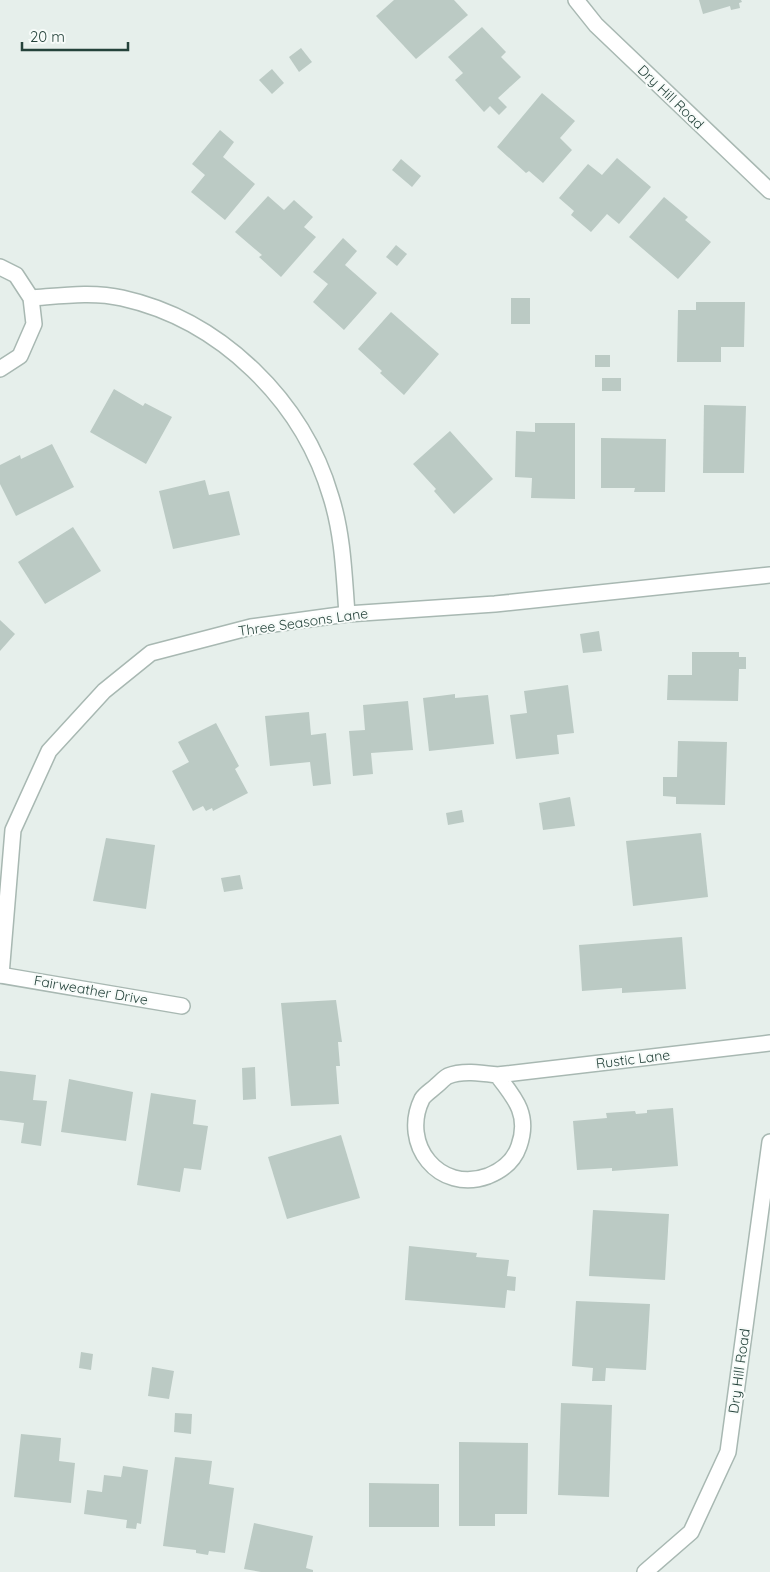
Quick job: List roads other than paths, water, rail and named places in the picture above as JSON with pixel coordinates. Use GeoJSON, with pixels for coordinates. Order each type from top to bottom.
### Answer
{"type":"FeatureCollection","features":[{"type":"Feature","properties":{"kind":"street","name":"Dry Hill Road"},"geometry":{"type":"LineString","coordinates":[[576,0],[596,25],[770,192]]}},
{"type":"Feature","properties":{"kind":"street"},"geometry":{"type":"LineString","coordinates":[[0,267],[16,275],[31,298],[34,324],[20,356],[0,369]]}},
{"type":"Feature","properties":{"kind":"street"},"geometry":{"type":"LineString","coordinates":[[31,298],[120,297],[156,307],[205,332],[251,367],[284,402],[316,452],[339,527],[347,614]]}},
{"type":"Feature","properties":{"kind":"street","name":"Three Seasons Lane"},"geometry":{"type":"LineString","coordinates":[[0,975],[13,830],[50,751],[104,691],[151,654],[251,627],[347,614],[494,604],[770,575]]}},
{"type":"Feature","properties":{"kind":"street","name":"Fairweather Drive"},"geometry":{"type":"LineString","coordinates":[[0,975],[182,1006]]}},
{"type":"Feature","properties":{"kind":"street","name":"Rustic Lane"},"geometry":{"type":"LineString","coordinates":[[496,1075],[520,1104],[524,1133],[517,1154],[501,1170],[477,1180],[452,1178],[436,1169],[424,1156],[417,1140],[415,1121],[423,1097],[448,1076],[476,1072],[496,1075],[770,1043]]}},
{"type":"Feature","properties":{"kind":"street","name":"Dry Hill Road"},"geometry":{"type":"LineString","coordinates":[[645,1572],[691,1532],[728,1452],[770,1142]]}}]}
